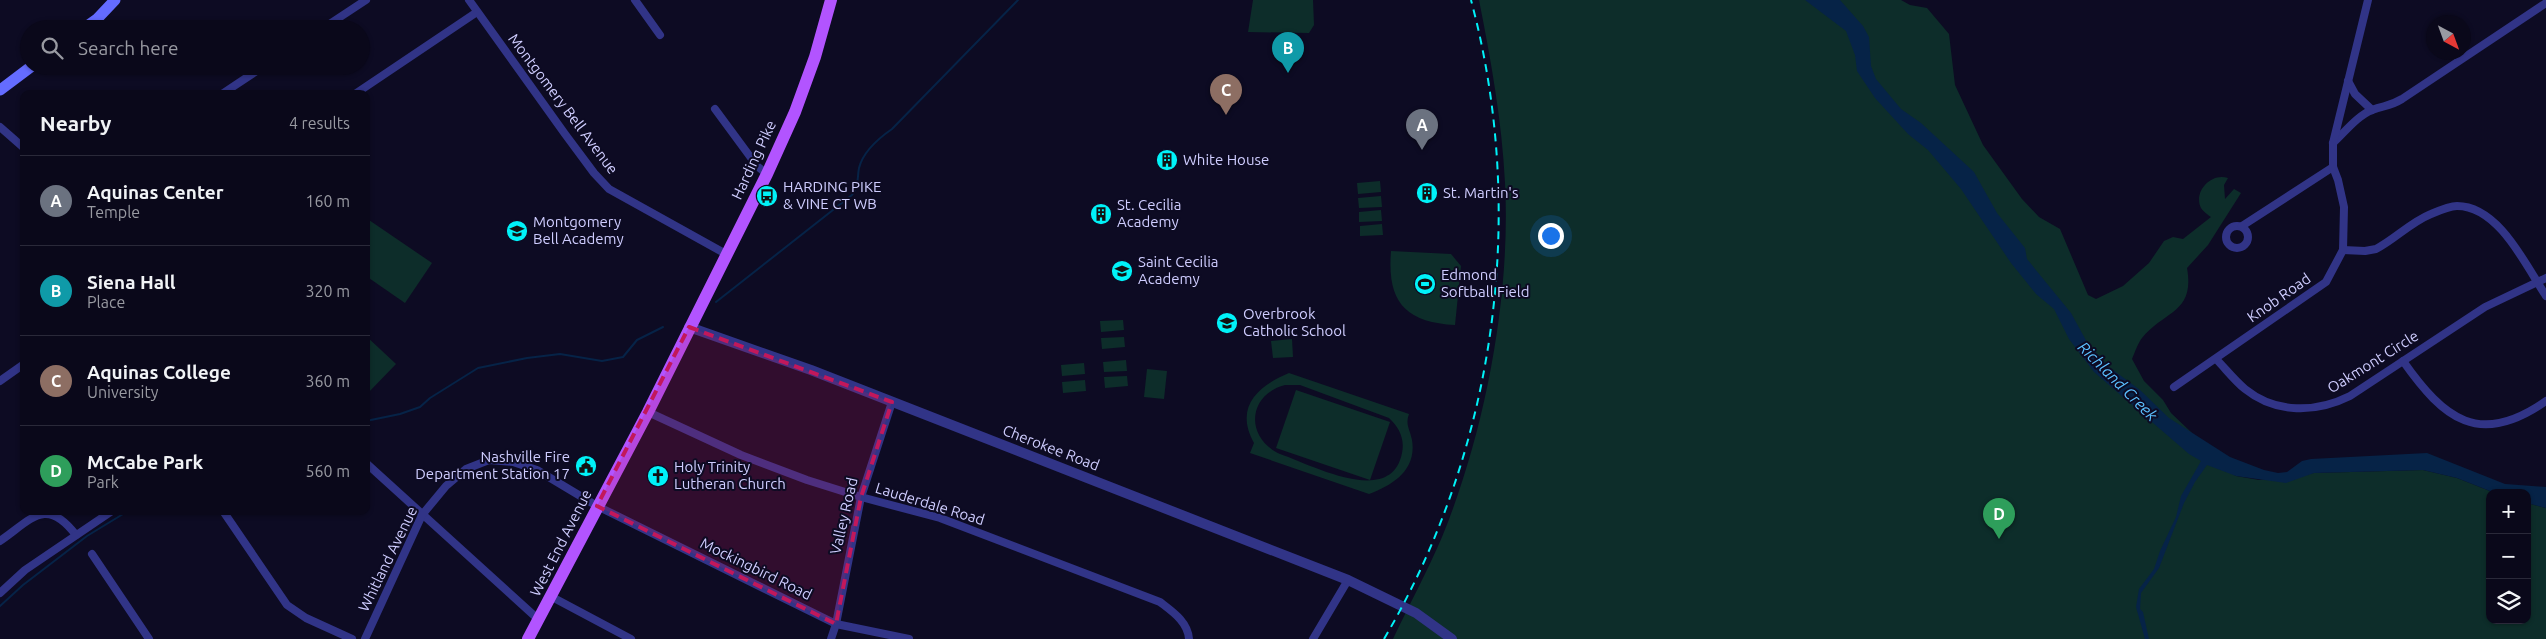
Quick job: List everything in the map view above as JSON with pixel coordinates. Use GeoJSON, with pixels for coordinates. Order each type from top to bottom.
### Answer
{"type":"FeatureCollection","features":[{"type":"Feature","properties":{"kind":"main road"},"geometry":{"type":"LineString","coordinates":[[94,20],[115,0]]}},
{"type":"Feature","properties":{"kind":"main road","name":"Harding Pike"},"geometry":{"type":"LineString","coordinates":[[689,327],[767,174],[795,112],[815,57],[831,0]]}},
{"type":"Feature","properties":{"kind":"main road"},"geometry":{"type":"LineString","coordinates":[[0,90],[20,75]]}},
{"type":"Feature","properties":{"kind":"main road","name":"West End Avenue"},"geometry":{"type":"LineString","coordinates":[[528,639],[552,597],[597,506],[648,412],[689,327]]}},
{"type":"Feature","properties":{"kind":"street"},"geometry":{"type":"LineString","coordinates":[[336,20],[366,0]]}},
{"type":"Feature","properties":{"kind":"street","name":"Montgomery Bell Avenue"},"geometry":{"type":"LineString","coordinates":[[469,0],[570,141],[609,188],[726,254]]}},
{"type":"Feature","properties":{"kind":"street"},"geometry":{"type":"LineString","coordinates":[[635,0],[660,34]]}},
{"type":"Feature","properties":{"kind":"street","name":"Knob Road"},"geometry":{"type":"LineString","coordinates":[[2174,386],[2326,282],[2343,250],[2344,207],[2338,180],[2333,168],[2333,143],[2368,0]]}},
{"type":"Feature","properties":{"kind":"street"},"geometry":{"type":"LineString","coordinates":[[2333,143],[2356,121],[2372,110],[2388,107],[2402,99],[2546,3]]}},
{"type":"Feature","properties":{"kind":"street"},"geometry":{"type":"LineString","coordinates":[[361,90],[477,12]]}},
{"type":"Feature","properties":{"kind":"street"},"geometry":{"type":"LineString","coordinates":[[228,90],[250,75]]}},
{"type":"Feature","properties":{"kind":"street"},"geometry":{"type":"LineString","coordinates":[[2348,81],[2355,94],[2372,110]]}},
{"type":"Feature","properties":{"kind":"street"},"geometry":{"type":"LineString","coordinates":[[716,109],[758,166],[767,174]]}},
{"type":"Feature","properties":{"kind":"street"},"geometry":{"type":"LineString","coordinates":[[0,127],[20,144]]}},
{"type":"Feature","properties":{"kind":"street"},"geometry":{"type":"LineString","coordinates":[[2242,226],[2333,168]]}},
{"type":"Feature","properties":{"kind":"street"},"geometry":{"type":"LineString","coordinates":[[2343,250],[2365,251],[2376,249],[2429,214],[2456,206],[2480,211],[2493,220],[2546,296]]}},
{"type":"Feature","properties":{"kind":"street","name":"Oakmont Circle"},"geometry":{"type":"LineString","coordinates":[[2216,358],[2244,389],[2269,403],[2308,410],[2334,405],[2484,307],[2546,278]]}},
{"type":"Feature","properties":{"kind":"street","name":"Cherokee Road"},"geometry":{"type":"LineString","coordinates":[[689,327],[892,402],[1348,580],[1399,604],[1425,619],[1452,639]]}},
{"type":"Feature","properties":{"kind":"street"},"geometry":{"type":"LineString","coordinates":[[2403,361],[2436,404],[2457,417],[2470,422],[2494,425],[2509,422],[2546,401]]}},
{"type":"Feature","properties":{"kind":"street"},"geometry":{"type":"LineString","coordinates":[[0,381],[20,367]]}},
{"type":"Feature","properties":{"kind":"street","name":"Valley Road"},"geometry":{"type":"LineString","coordinates":[[831,639],[836,624],[860,497],[892,402]]}},
{"type":"Feature","properties":{"kind":"street","name":"Lauderdale Road"},"geometry":{"type":"LineString","coordinates":[[648,412],[741,455],[860,497],[940,518],[1160,602],[1178,615],[1189,632],[1189,639]]}},
{"type":"Feature","properties":{"kind":"street","name":"Whitland Avenue"},"geometry":{"type":"LineString","coordinates":[[365,639],[422,515],[446,486],[466,469],[490,460],[513,462],[537,470],[597,506]]}},
{"type":"Feature","properties":{"kind":"street"},"geometry":{"type":"LineString","coordinates":[[370,467],[539,620]]}},
{"type":"Feature","properties":{"kind":"street","name":"Mockingbird Road"},"geometry":{"type":"LineString","coordinates":[[597,506],[836,624],[909,639]]}},
{"type":"Feature","properties":{"kind":"street"},"geometry":{"type":"LineString","coordinates":[[0,540],[38,515]]}},
{"type":"Feature","properties":{"kind":"street"},"geometry":{"type":"LineString","coordinates":[[56,515],[66,522],[76,535]]}},
{"type":"Feature","properties":{"kind":"street"},"geometry":{"type":"LineString","coordinates":[[0,593],[25,570],[106,515]]}},
{"type":"Feature","properties":{"kind":"street"},"geometry":{"type":"LineString","coordinates":[[227,515],[287,605],[301,615],[352,639]]}},
{"type":"Feature","properties":{"kind":"street"},"geometry":{"type":"LineString","coordinates":[[92,554],[149,639]]}},
{"type":"Feature","properties":{"kind":"street"},"geometry":{"type":"LineString","coordinates":[[1313,639],[1348,580]]}},
{"type":"Feature","properties":{"kind":"street"},"geometry":{"type":"LineString","coordinates":[[552,597],[630,639]]}},
{"type":"Feature","properties":{"kind":"highlighted area"},"geometry":{"type":"Polygon","coordinates":[[[689,327],[892,402],[861,497],[836,624],[597,506],[689,327]]]}},
{"type":"Feature","properties":{"kind":"green space"},"geometry":{"type":"Polygon","coordinates":[[[1253,0],[1313,0],[1314,25],[1309,33],[1248,32],[1253,0]]]}},
{"type":"Feature","properties":{"kind":"green space"},"geometry":{"type":"Polygon","coordinates":[[[1479,0],[1901,0],[1910,5],[1927,8],[1949,34],[1955,85],[1983,145],[2022,199],[2039,217],[2060,229],[2088,295],[2096,299],[2123,286],[2149,263],[2164,241],[2173,237],[2183,239],[2211,217],[2201,208],[2199,202],[2202,190],[2210,181],[2215,178],[2228,178],[2224,185],[2225,199],[2234,189],[2241,193],[2208,245],[2187,268],[2187,294],[2182,303],[2141,340],[2132,359],[2144,381],[2163,400],[2171,413],[2192,433],[2205,459],[2236,476],[2259,480],[2314,473],[2423,470],[2457,478],[2486,489],[2486,624],[2531,624],[2531,504],[2546,508],[2546,639],[1393,639],[1442,537],[1457,496],[1471,453],[1492,363],[1504,271],[1506,226],[1504,160],[1492,68],[1479,0]]]}},
{"type":"Feature","properties":{"kind":"green space"},"geometry":{"type":"Polygon","coordinates":[[[1380,181],[1381,192],[1358,194],[1357,183],[1380,181]]]}},
{"type":"Feature","properties":{"kind":"green space"},"geometry":{"type":"Polygon","coordinates":[[[1381,196],[1382,207],[1359,208],[1358,198],[1381,196]]]}},
{"type":"Feature","properties":{"kind":"green space"},"geometry":{"type":"Polygon","coordinates":[[[1381,210],[1382,221],[1359,222],[1359,212],[1381,210]]]}},
{"type":"Feature","properties":{"kind":"green space"},"geometry":{"type":"Polygon","coordinates":[[[370,221],[432,263],[405,303],[370,279],[370,221]]]}},
{"type":"Feature","properties":{"kind":"green space"},"geometry":{"type":"Polygon","coordinates":[[[1382,224],[1383,235],[1360,236],[1360,226],[1382,224]]]}},
{"type":"Feature","properties":{"kind":"green space","name":"Edmond Softball Field"},"geometry":{"type":"Polygon","coordinates":[[[1391,251],[1451,254],[1461,266],[1455,325],[1423,319],[1402,306],[1396,296],[1392,283],[1391,251]]]}},
{"type":"Feature","properties":{"kind":"green space"},"geometry":{"type":"Polygon","coordinates":[[[1123,320],[1124,330],[1101,332],[1100,321],[1123,320]]]}},
{"type":"Feature","properties":{"kind":"green space"},"geometry":{"type":"Polygon","coordinates":[[[1124,337],[1125,347],[1102,349],[1101,338],[1124,337]]]}},
{"type":"Feature","properties":{"kind":"green space"},"geometry":{"type":"Polygon","coordinates":[[[1292,339],[1293,357],[1273,358],[1271,341],[1292,339]]]}},
{"type":"Feature","properties":{"kind":"green space"},"geometry":{"type":"Polygon","coordinates":[[[370,340],[396,364],[370,391],[370,340]]]}},
{"type":"Feature","properties":{"kind":"green space"},"geometry":{"type":"Polygon","coordinates":[[[1126,360],[1127,371],[1104,372],[1103,362],[1126,360]]]}},
{"type":"Feature","properties":{"kind":"green space"},"geometry":{"type":"Polygon","coordinates":[[[1084,363],[1085,374],[1062,376],[1061,365],[1084,363]]]}},
{"type":"Feature","properties":{"kind":"green space"},"geometry":{"type":"Polygon","coordinates":[[[1147,369],[1167,371],[1164,399],[1144,397],[1147,369]]]}},
{"type":"Feature","properties":{"kind":"green space"},"geometry":{"type":"Polygon","coordinates":[[[1289,373],[1409,414],[1408,424],[1413,451],[1407,468],[1387,486],[1369,494],[1250,453],[1254,443],[1248,430],[1248,408],[1252,399],[1259,391],[1289,373]],[[1285,385],[1272,390],[1257,407],[1255,417],[1256,428],[1261,438],[1269,447],[1280,454],[1330,473],[1349,478],[1367,480],[1383,478],[1395,469],[1402,453],[1403,443],[1396,425],[1389,418],[1300,385],[1285,385]]]}},
{"type":"Feature","properties":{"kind":"green space"},"geometry":{"type":"Polygon","coordinates":[[[1127,376],[1128,386],[1105,388],[1104,377],[1127,376]]]}},
{"type":"Feature","properties":{"kind":"green space"},"geometry":{"type":"Polygon","coordinates":[[[1085,380],[1086,391],[1063,393],[1062,382],[1085,380]]]}},
{"type":"Feature","properties":{"kind":"green space"},"geometry":{"type":"Polygon","coordinates":[[[1296,390],[1390,422],[1370,480],[1276,448],[1296,390]]]}},
{"type":"Feature","properties":{"kind":"water","name":"Richland Creek"},"geometry":{"type":"Polygon","coordinates":[[[1805,0],[1840,0],[1863,26],[1869,37],[1871,66],[1876,79],[1901,109],[1921,123],[1974,172],[1997,213],[2025,248],[2027,259],[2071,313],[2088,344],[2109,367],[2140,390],[2169,418],[2230,457],[2264,470],[2278,473],[2287,472],[2302,461],[2311,459],[2427,453],[2505,484],[2546,487],[2546,508],[2531,504],[2531,489],[2486,489],[2457,478],[2423,470],[2314,473],[2286,483],[2236,476],[2207,465],[2184,503],[2159,568],[2141,593],[2140,609],[2143,612],[2149,639],[2145,639],[2136,607],[2139,589],[2154,569],[2176,517],[2181,496],[2201,461],[2189,454],[2094,372],[2069,339],[2054,309],[2036,294],[2011,263],[1961,189],[1928,150],[1908,134],[1875,98],[1857,71],[1855,55],[1846,31],[1805,0]]]}},
{"type":"Feature","properties":{"kind":"waterway"},"geometry":{"type":"LineString","coordinates":[[716,302],[852,195],[857,185],[861,162],[872,146],[892,129],[1018,0]]}},
{"type":"Feature","properties":{"kind":"waterway"},"geometry":{"type":"LineString","coordinates":[[370,420],[400,414],[420,407],[430,398],[478,368],[527,358],[560,354],[602,361],[623,357],[637,340],[663,327]]}},
{"type":"Feature","properties":{"kind":"waterway"},"geometry":{"type":"LineString","coordinates":[[0,606],[23,585],[87,536],[121,515]]}},
{"type":"Feature","properties":{"kind":"railway"},"geometry":{"type":"LineString","coordinates":[[1384,639],[1422,566],[1453,489],[1476,409],[1491,328],[1498,246],[1497,163],[1488,81],[1471,0]]}},
{"type":"Feature","properties":{"kind":"place","name":"Siena Hall"},"geometry":{"type":"Point","coordinates":[1288,73]}},
{"type":"Feature","properties":{"kind":"place","name":"Aquinas College"},"geometry":{"type":"Point","coordinates":[1226,115]}},
{"type":"Feature","properties":{"kind":"place","name":"Aquinas Center"},"geometry":{"type":"Point","coordinates":[1422,150]}},
{"type":"Feature","properties":{"kind":"place","name":"White House"},"geometry":{"type":"Point","coordinates":[1167,160]}},
{"type":"Feature","properties":{"kind":"place","name":"St. Martin's"},"geometry":{"type":"Point","coordinates":[1427,193]}},
{"type":"Feature","properties":{"kind":"place","name":"HARDING PIKE & VINE CT WB"},"geometry":{"type":"Point","coordinates":[767,196]}},
{"type":"Feature","properties":{"kind":"place","name":"St. Cecilia Academy"},"geometry":{"type":"Point","coordinates":[1101,214]}},
{"type":"Feature","properties":{"kind":"place","name":"Montgomery Bell Academy"},"geometry":{"type":"Point","coordinates":[517,231]}},
{"type":"Feature","properties":{"kind":"place","name":"Saint Cecilia Academy"},"geometry":{"type":"Point","coordinates":[1122,271]}},
{"type":"Feature","properties":{"kind":"place","name":"Edmond Softball Field"},"geometry":{"type":"Point","coordinates":[1425,284]}},
{"type":"Feature","properties":{"kind":"place","name":"Overbrook Catholic School"},"geometry":{"type":"Point","coordinates":[1227,323]}},
{"type":"Feature","properties":{"kind":"place","name":"Nashville Fire Department Station 17"},"geometry":{"type":"Point","coordinates":[586,466]}},
{"type":"Feature","properties":{"kind":"place","name":"Holy Trinity Lutheran Church"},"geometry":{"type":"Point","coordinates":[658,476]}},
{"type":"Feature","properties":{"kind":"place","name":"McCabe Park"},"geometry":{"type":"Point","coordinates":[1999,539]}}]}
